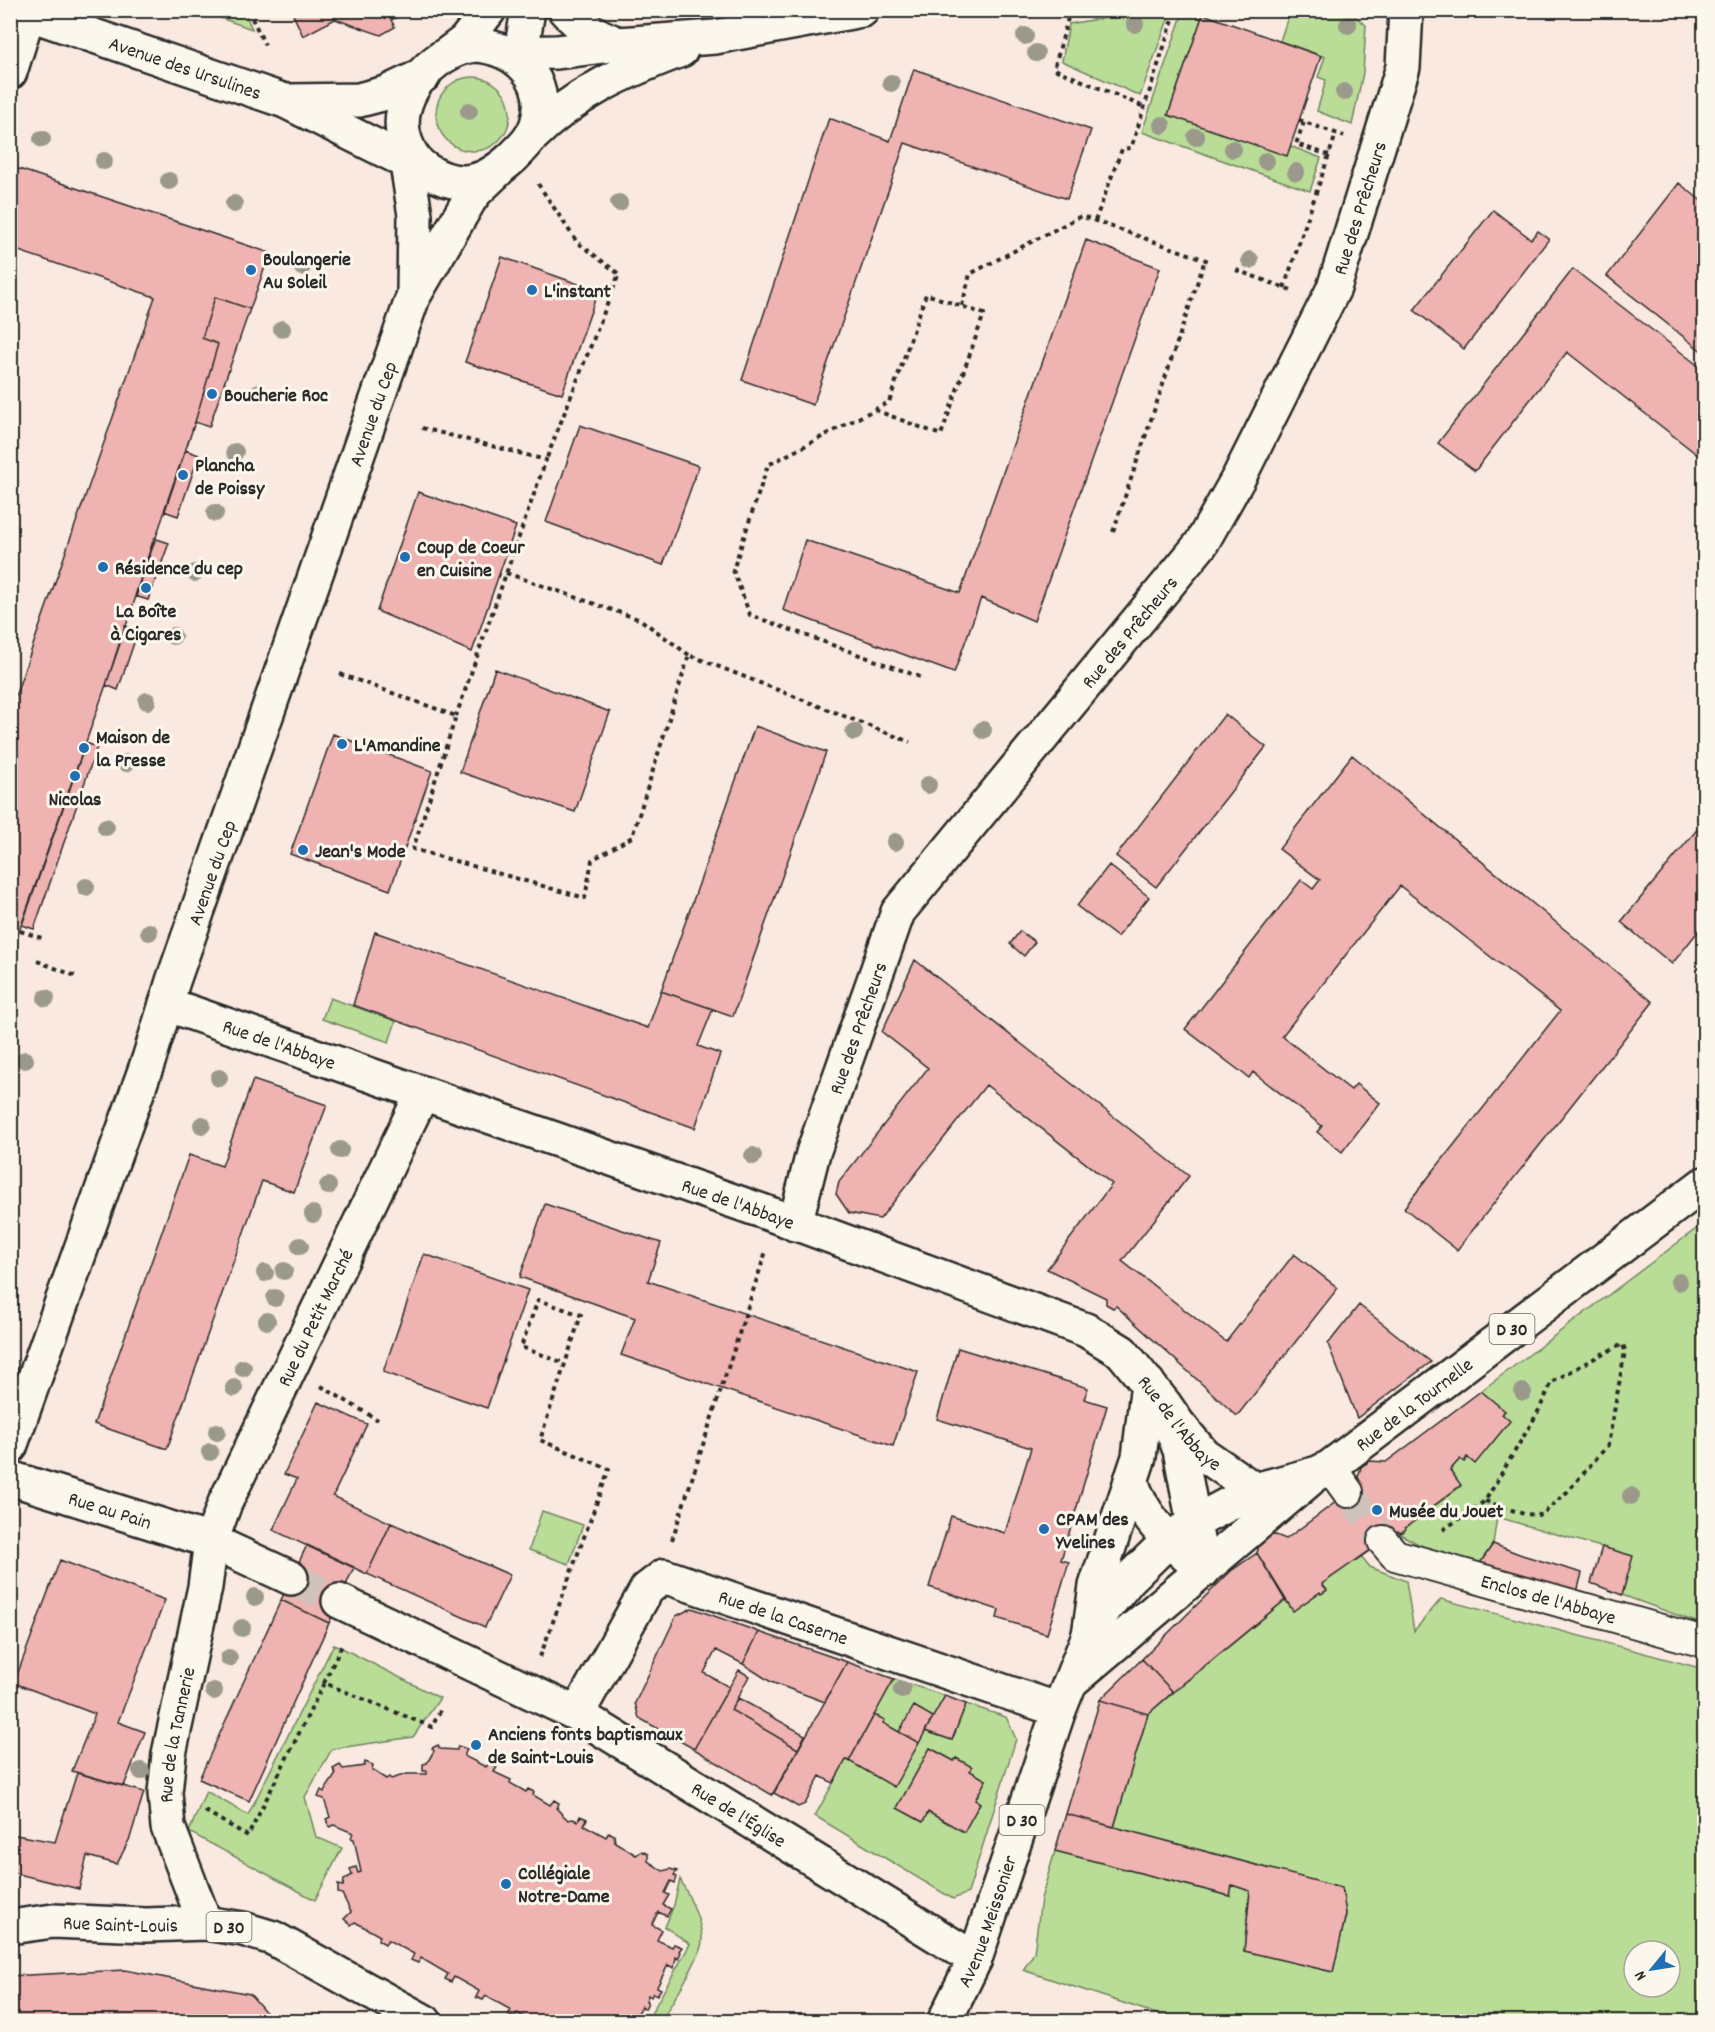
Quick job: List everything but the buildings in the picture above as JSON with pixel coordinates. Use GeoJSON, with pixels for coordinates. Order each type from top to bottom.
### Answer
{"type":"FeatureCollection","features":[{"type":"Feature","properties":{"kind":"street"},"geometry":{"type":"LineString","coordinates":[[489,10],[465,40],[413,86],[405,101],[402,114],[414,156],[450,181],[479,180],[497,171],[556,114],[601,84],[634,68],[715,37]]}},
{"type":"Feature","properties":{"kind":"street"},"geometry":{"type":"LineString","coordinates":[[528,10],[522,60],[540,101],[537,123],[531,137]]}},
{"type":"Feature","properties":{"kind":"street"},"geometry":{"type":"LineString","coordinates":[[565,10],[601,38],[620,44]]}},
{"type":"Feature","properties":{"kind":"street"},"geometry":{"type":"LineString","coordinates":[[449,53],[475,45],[496,47],[522,60],[557,52],[620,44],[715,37],[862,10]]}},
{"type":"Feature","properties":{"kind":"street","name":"Rue des Prêcheurs"},"geometry":{"type":"LineString","coordinates":[[795,1224],[813,1153],[898,912],[1202,544],[1334,288],[1403,67],[1406,10]]}},
{"type":"Feature","properties":{"kind":"street"},"geometry":{"type":"LineString","coordinates":[[10,72],[23,12]]}},
{"type":"Feature","properties":{"kind":"street","name":"Avenue des Ursulines"},"geometry":{"type":"LineString","coordinates":[[23,12],[285,101],[414,156]]}},
{"type":"Feature","properties":{"kind":"street","name":"Avenue des Ursulines"},"geometry":{"type":"LineString","coordinates":[[285,101],[359,99],[386,93],[424,75]]}},
{"type":"Feature","properties":{"kind":"street","name":"Avenue du Cep"},"geometry":{"type":"LineString","coordinates":[[414,156],[416,232],[414,297]]}},
{"type":"Feature","properties":{"kind":"street","name":"Avenue du Cep"},"geometry":{"type":"LineString","coordinates":[[10,1447],[149,1059],[166,1004],[414,297],[470,200],[497,171]]}},
{"type":"Feature","properties":{"kind":"street","name":"Rue de l'Abbaye"},"geometry":{"type":"LineString","coordinates":[[166,1004],[795,1224],[1086,1330],[1122,1352],[1203,1454],[1255,1490]]}},
{"type":"Feature","properties":{"kind":"street","name":"Rue du Petit Marché"},"geometry":{"type":"LineString","coordinates":[[211,1540],[230,1493],[422,1094]]}},
{"type":"Feature","properties":{"kind":"street","name":"Rue de la Tournelle"},"geometry":{"type":"LineString","coordinates":[[1255,1490],[1332,1477],[1704,1184]]}},
{"type":"Feature","properties":{"kind":"street"},"geometry":{"type":"LineString","coordinates":[[1089,1635],[1096,1586],[1139,1457],[1148,1383]]}},
{"type":"Feature","properties":{"kind":"street"},"geometry":{"type":"LineString","coordinates":[[1148,1383],[1170,1424],[1180,1450],[1181,1532],[1203,1571]]}},
{"type":"Feature","properties":{"kind":"street","name":"D 30"},"geometry":{"type":"LineString","coordinates":[[1065,1696],[1203,1571],[1332,1477]]}},
{"type":"Feature","properties":{"kind":"street","name":"Rue au Pain"},"geometry":{"type":"LineString","coordinates":[[10,1478],[211,1540]]}},
{"type":"Feature","properties":{"kind":"street"},"geometry":{"type":"LineString","coordinates":[[1131,1480],[1145,1513],[1181,1532]]}},
{"type":"Feature","properties":{"kind":"street","name":"Avenue Meissonier"},"geometry":{"type":"LineString","coordinates":[[944,2022],[975,1959],[1065,1696],[1089,1635],[1106,1607],[1129,1580],[1181,1532],[1255,1490]]}},
{"type":"Feature","properties":{"kind":"street"},"geometry":{"type":"LineString","coordinates":[[211,1540],[291,1578]]}},
{"type":"Feature","properties":{"kind":"street","name":"Rue de la Tannerie"},"geometry":{"type":"LineString","coordinates":[[206,1923],[168,1827],[165,1793],[169,1754],[205,1587],[211,1540]]}},
{"type":"Feature","properties":{"kind":"street","name":"Enclos de l'Abbaye"},"geometry":{"type":"LineString","coordinates":[[1389,1548],[1704,1642]]}},
{"type":"Feature","properties":{"kind":"street","name":"Rue de la Caserne"},"geometry":{"type":"LineString","coordinates":[[577,1714],[647,1588],[664,1576],[1065,1696]]}},
{"type":"Feature","properties":{"kind":"street","name":"Rue de l'Église"},"geometry":{"type":"LineString","coordinates":[[339,1601],[577,1714],[975,1959]]}},
{"type":"Feature","properties":{"kind":"street","name":"Rue Saint-Louis"},"geometry":{"type":"LineString","coordinates":[[10,1927],[53,1921],[146,1925],[206,1923],[243,1929],[273,1938],[425,2022]]}},
{"type":"Feature","properties":{"kind":"path"},"geometry":{"type":"LineString","coordinates":[[248,10],[265,45]]}},
{"type":"Feature","properties":{"kind":"path"},"geometry":{"type":"LineString","coordinates":[[1095,221],[1122,149],[1131,148],[1176,10]]}},
{"type":"Feature","properties":{"kind":"path"},"geometry":{"type":"LineString","coordinates":[[1068,18],[1054,69],[1144,107]]}},
{"type":"Feature","properties":{"kind":"path"},"geometry":{"type":"LineString","coordinates":[[1329,155],[1296,144],[1301,121],[1353,139]]}},
{"type":"Feature","properties":{"kind":"path"},"geometry":{"type":"LineString","coordinates":[[1284,288],[1336,134]]}},
{"type":"Feature","properties":{"kind":"path"},"geometry":{"type":"LineString","coordinates":[[533,177],[577,242],[619,274],[546,460],[456,716],[413,849],[585,898],[592,860],[632,837],[689,655]]}},
{"type":"Feature","properties":{"kind":"path"},"geometry":{"type":"LineString","coordinates":[[962,306],[970,274],[1081,216],[1207,261],[1113,532]]}},
{"type":"Feature","properties":{"kind":"path"},"geometry":{"type":"LineString","coordinates":[[1236,270],[1298,293]]}},
{"type":"Feature","properties":{"kind":"path"},"geometry":{"type":"LineString","coordinates":[[875,410],[941,435],[984,314],[926,294],[889,402],[768,465],[733,570],[750,615],[923,678]]}},
{"type":"Feature","properties":{"kind":"path"},"geometry":{"type":"LineString","coordinates":[[422,428],[546,460]]}},
{"type":"Feature","properties":{"kind":"path"},"geometry":{"type":"LineString","coordinates":[[506,573],[641,620],[689,655],[910,742]]}},
{"type":"Feature","properties":{"kind":"path"},"geometry":{"type":"LineString","coordinates":[[340,674],[456,716]]}},
{"type":"Feature","properties":{"kind":"path"},"geometry":{"type":"LineString","coordinates":[[20,931],[45,939]]}},
{"type":"Feature","properties":{"kind":"path"},"geometry":{"type":"LineString","coordinates":[[37,962],[78,977]]}},
{"type":"Feature","properties":{"kind":"path"},"geometry":{"type":"LineString","coordinates":[[671,1542],[766,1250]]}},
{"type":"Feature","properties":{"kind":"path"},"geometry":{"type":"LineString","coordinates":[[538,1661],[609,1469],[540,1440],[581,1315],[538,1300],[521,1347],[564,1364]]}},
{"type":"Feature","properties":{"kind":"path"},"geometry":{"type":"LineString","coordinates":[[1623,1344],[1625,1351],[1608,1445],[1567,1492],[1542,1515],[1524,1514],[1485,1501],[1537,1414],[1552,1382],[1623,1344]]}},
{"type":"Feature","properties":{"kind":"path"},"geometry":{"type":"LineString","coordinates":[[316,1382],[378,1420]]}},
{"type":"Feature","properties":{"kind":"path"},"geometry":{"type":"LineString","coordinates":[[201,1809],[248,1836],[344,1640]]}},
{"type":"Feature","properties":{"kind":"path"},"geometry":{"type":"LineString","coordinates":[[324,1683],[432,1727],[441,1710]]}},
{"type":"Feature","properties":{"kind":"green space"},"geometry":{"type":"Polygon","coordinates":[[[1150,10],[1171,11],[1140,96],[1062,61],[1069,24],[1150,10]]]}},
{"type":"Feature","properties":{"kind":"green space"},"geometry":{"type":"Polygon","coordinates":[[[200,11],[244,11],[252,29],[200,11]]]}},
{"type":"Feature","properties":{"kind":"green space"},"geometry":{"type":"Polygon","coordinates":[[[1290,11],[1348,11],[1366,25],[1363,73],[1352,125],[1317,111],[1326,80],[1318,77],[1325,57],[1280,41],[1290,11]]]}},
{"type":"Feature","properties":{"kind":"green space"},"geometry":{"type":"Polygon","coordinates":[[[1203,14],[1168,115],[1290,146],[1321,158],[1310,191],[1142,132],[1182,15],[1203,14]]]}},
{"type":"Feature","properties":{"kind":"green space"},"geometry":{"type":"Polygon","coordinates":[[[473,77],[494,83],[504,93],[510,114],[504,135],[494,145],[473,151],[452,145],[442,135],[436,114],[442,93],[452,83],[473,77]]]}},
{"type":"Feature","properties":{"kind":"green space"},"geometry":{"type":"Polygon","coordinates":[[[330,998],[396,1021],[389,1042],[322,1019],[330,998]]]}},
{"type":"Feature","properties":{"kind":"green space"},"geometry":{"type":"Polygon","coordinates":[[[1704,1223],[1704,1625],[1622,1595],[1632,1556],[1497,1517],[1493,1544],[1476,1569],[1447,1560],[1400,1534],[1461,1486],[1450,1470],[1460,1459],[1464,1462],[1505,1411],[1481,1391],[1704,1223]]]}},
{"type":"Feature","properties":{"kind":"green space"},"geometry":{"type":"Polygon","coordinates":[[[542,1511],[583,1525],[569,1564],[529,1550],[542,1511]]]}},
{"type":"Feature","properties":{"kind":"green space"},"geometry":{"type":"Polygon","coordinates":[[[1361,1556],[1370,1567],[1406,1581],[1414,1631],[1441,1599],[1704,1669],[1704,2021],[1178,2021],[1023,1970],[1034,1953],[1041,1899],[1055,1851],[1229,1896],[1232,1885],[1250,1891],[1244,1951],[1333,1972],[1346,1914],[1341,1888],[1114,1827],[1148,1714],[1285,1600],[1293,1611],[1320,1592],[1321,1594],[1326,1591],[1322,1584],[1361,1556]]]}},
{"type":"Feature","properties":{"kind":"green space"},"geometry":{"type":"Polygon","coordinates":[[[334,1644],[440,1698],[413,1737],[332,1749],[305,1797],[316,1837],[342,1848],[315,1900],[189,1832],[206,1791],[248,1815],[334,1644]]]}},
{"type":"Feature","properties":{"kind":"green space"},"geometry":{"type":"Polygon","coordinates":[[[894,1679],[945,1696],[933,1717],[899,1732],[874,1715],[894,1679]]]}},
{"type":"Feature","properties":{"kind":"green space"},"geometry":{"type":"Polygon","coordinates":[[[966,1704],[1006,1717],[1016,1739],[968,1893],[953,1899],[815,1816],[846,1760],[925,1731],[952,1740],[966,1704]],[[930,1748],[897,1808],[922,1822],[928,1812],[964,1832],[980,1803],[975,1800],[986,1780],[970,1771],[972,1767],[956,1758],[954,1761],[930,1748]]]}},
{"type":"Feature","properties":{"kind":"green space"},"geometry":{"type":"Polygon","coordinates":[[[680,1879],[694,1909],[702,1941],[697,1958],[661,2021],[647,2021],[690,1944],[665,1927],[674,1905],[680,1879]]]}},
{"type":"Feature","properties":{"kind":"tunnel"},"geometry":{"type":"LineString","coordinates":[[1348,1492],[1383,1541]]}},
{"type":"Feature","properties":{"kind":"tunnel"},"geometry":{"type":"LineString","coordinates":[[291,1578],[339,1601]]}},
{"type":"Feature","properties":{"kind":"place","name":"Boulangerie Au Soleil"},"geometry":{"type":"Point","coordinates":[251,270]}},
{"type":"Feature","properties":{"kind":"place","name":"L'instant"},"geometry":{"type":"Point","coordinates":[532,290]}},
{"type":"Feature","properties":{"kind":"place","name":"Boucherie Roc"},"geometry":{"type":"Point","coordinates":[212,394]}},
{"type":"Feature","properties":{"kind":"place","name":"Plancha de Poissy"},"geometry":{"type":"Point","coordinates":[183,475]}},
{"type":"Feature","properties":{"kind":"place","name":"Coup de Coeur en Cuisine"},"geometry":{"type":"Point","coordinates":[405,557]}},
{"type":"Feature","properties":{"kind":"place","name":"Résidence du cep"},"geometry":{"type":"Point","coordinates":[103,567]}},
{"type":"Feature","properties":{"kind":"place","name":"La Boîte à Cigares"},"geometry":{"type":"Point","coordinates":[146,588]}},
{"type":"Feature","properties":{"kind":"place","name":"L'Amandine"},"geometry":{"type":"Point","coordinates":[342,744]}},
{"type":"Feature","properties":{"kind":"place","name":"Maison de la Presse"},"geometry":{"type":"Point","coordinates":[84,748]}},
{"type":"Feature","properties":{"kind":"place","name":"Nicolas"},"geometry":{"type":"Point","coordinates":[75,776]}},
{"type":"Feature","properties":{"kind":"place","name":"Jean's Mode"},"geometry":{"type":"Point","coordinates":[303,850]}},
{"type":"Feature","properties":{"kind":"place","name":"Musée du Jouet"},"geometry":{"type":"Point","coordinates":[1377,1510]}},
{"type":"Feature","properties":{"kind":"place","name":"CPAM des Yvelines"},"geometry":{"type":"Point","coordinates":[1044,1529]}},
{"type":"Feature","properties":{"kind":"place","name":"Anciens fonts baptismaux de Saint-Louis"},"geometry":{"type":"Point","coordinates":[476,1745]}},
{"type":"Feature","properties":{"kind":"place","name":"Collégiale Notre-Dame"},"geometry":{"type":"Point","coordinates":[506,1884]}}]}
